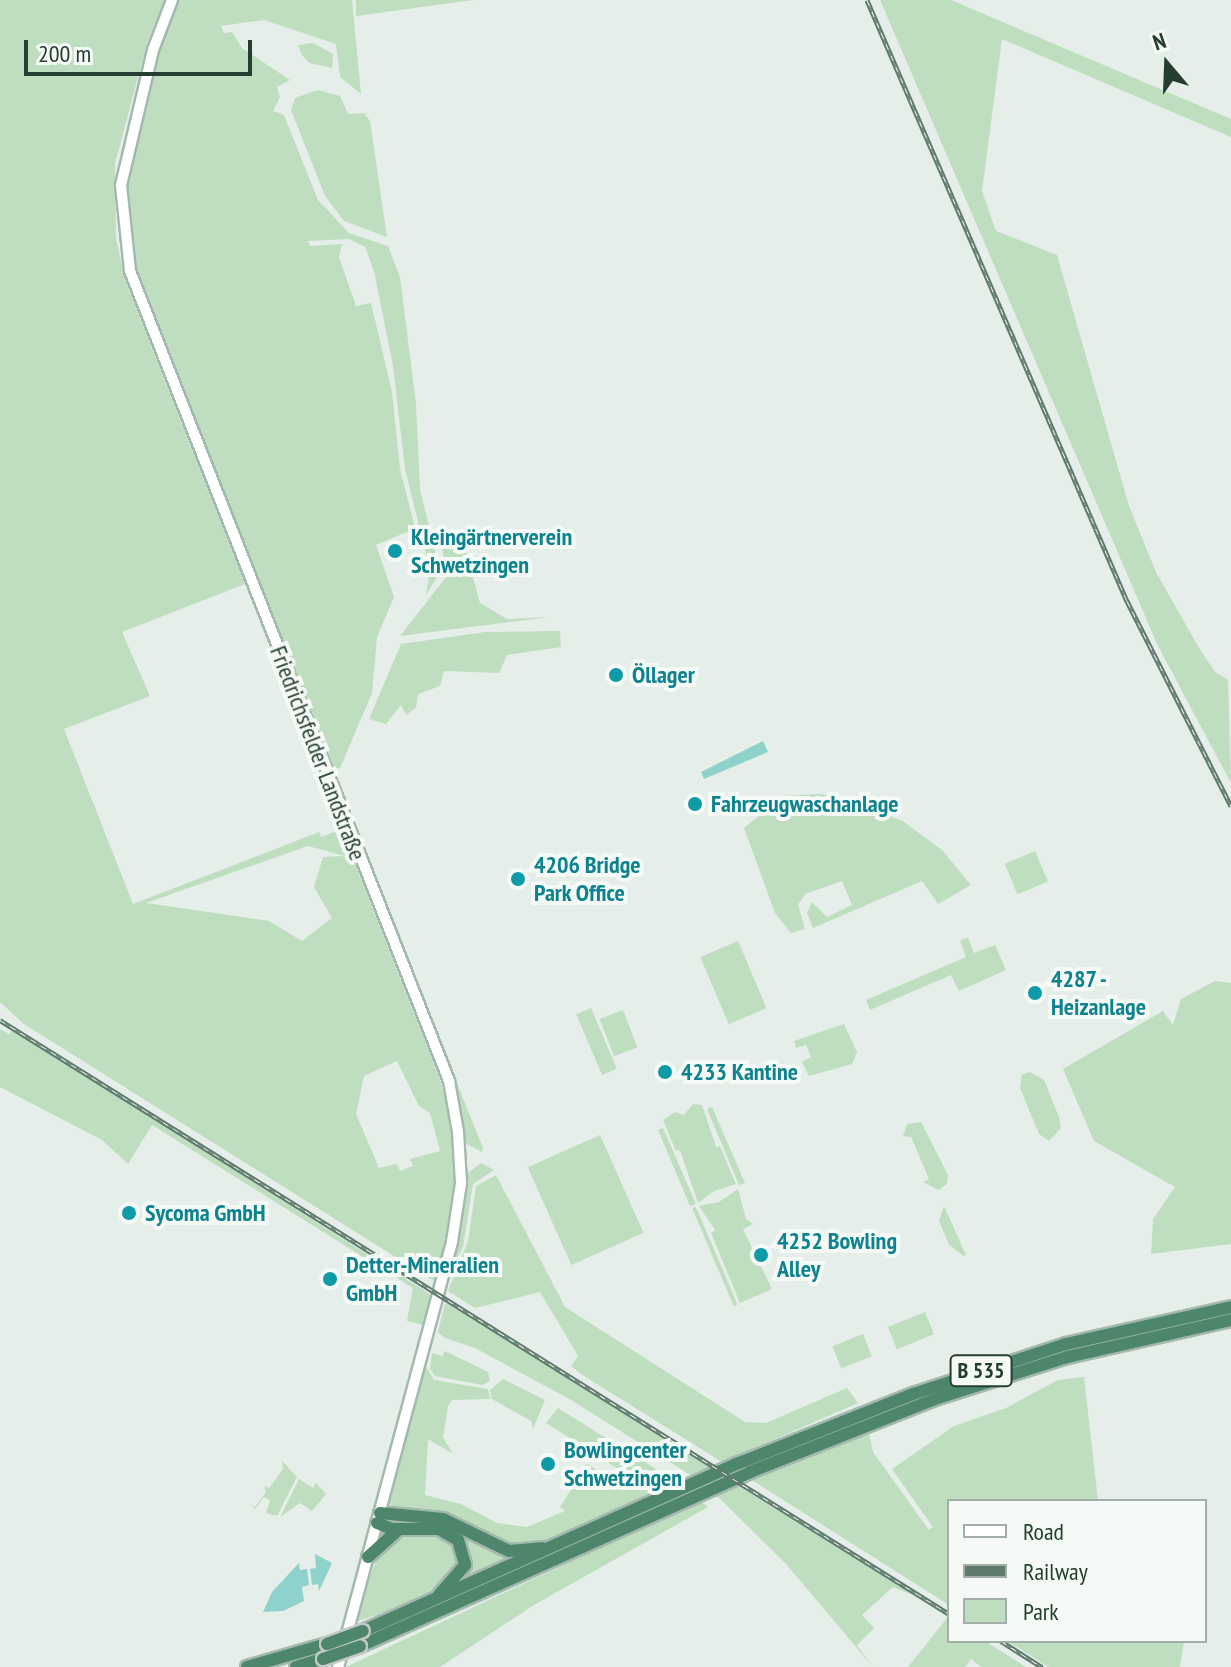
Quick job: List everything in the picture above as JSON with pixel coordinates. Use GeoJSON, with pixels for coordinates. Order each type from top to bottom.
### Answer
{"type":"FeatureCollection","features":[{"type":"Feature","properties":{"kind":"highway","name":"B 535"},"geometry":{"type":"LineString","coordinates":[[247,1667],[327,1644],[435,1602],[739,1463],[913,1394],[1066,1344],[1231,1307]]}},
{"type":"Feature","properties":{"kind":"highway","name":"B 535"},"geometry":{"type":"LineString","coordinates":[[296,1667],[360,1646],[750,1472],[938,1398],[1103,1347],[1231,1320]]}},
{"type":"Feature","properties":{"kind":"highway"},"geometry":{"type":"LineString","coordinates":[[378,1518],[398,1530],[439,1529],[461,1545],[463,1572],[435,1602]]}},
{"type":"Feature","properties":{"kind":"highway"},"geometry":{"type":"LineString","coordinates":[[378,1518],[443,1519],[509,1551],[557,1546]]}},
{"type":"Feature","properties":{"kind":"highway"},"geometry":{"type":"LineString","coordinates":[[368,1557],[398,1530]]}},
{"type":"Feature","properties":{"kind":"main road","name":"Friedrichsfelder Landstraße"},"geometry":{"type":"LineString","coordinates":[[172,0],[153,50],[124,171],[122,226],[130,271],[449,1081],[458,1132],[461,1183],[452,1242],[338,1667]]}},
{"type":"Feature","properties":{"kind":"green space"},"geometry":{"type":"Polygon","coordinates":[[[0,0],[164,0],[147,43],[115,164],[116,238],[125,280],[245,584],[122,632],[150,696],[64,729],[133,904],[319,832],[321,837],[337,831],[325,788],[439,1077],[453,1125],[456,1183],[437,1283],[24,1024],[0,1002],[0,0]],[[308,846],[146,903],[269,921],[302,941],[332,918],[314,887],[323,857],[345,856],[308,846]],[[397,1061],[364,1076],[356,1114],[379,1168],[397,1164],[400,1171],[413,1166],[410,1159],[440,1151],[430,1113],[419,1106],[397,1061]]]}},
{"type":"Feature","properties":{"kind":"green space"},"geometry":{"type":"Polygon","coordinates":[[[175,0],[352,0],[361,94],[340,77],[336,44],[264,20],[221,26],[224,33],[232,32],[242,48],[290,80],[277,87],[280,97],[273,111],[284,115],[318,200],[349,233],[388,246],[400,277],[416,404],[420,489],[440,572],[426,595],[430,570],[405,469],[393,366],[374,271],[365,247],[349,239],[308,241],[310,246],[342,244],[339,257],[356,306],[371,303],[392,392],[400,469],[417,536],[415,543],[409,531],[376,545],[394,597],[377,637],[372,693],[340,768],[332,770],[133,269],[125,187],[159,45],[175,0]]]}},
{"type":"Feature","properties":{"kind":"green space"},"geometry":{"type":"Polygon","coordinates":[[[356,0],[473,0],[356,16],[356,0]]]}},
{"type":"Feature","properties":{"kind":"green space"},"geometry":{"type":"Polygon","coordinates":[[[880,0],[951,0],[1231,119],[1231,137],[1002,39],[982,191],[996,231],[1057,255],[1129,506],[1156,572],[1199,648],[1215,672],[1228,680],[1231,783],[1158,646],[880,0]]]}},
{"type":"Feature","properties":{"kind":"green space"},"geometry":{"type":"Polygon","coordinates":[[[313,43],[333,54],[332,68],[309,63],[302,55],[298,45],[313,43]]]}},
{"type":"Feature","properties":{"kind":"green space"},"geometry":{"type":"Polygon","coordinates":[[[318,90],[340,96],[348,114],[364,113],[370,121],[387,237],[344,221],[325,196],[291,110],[295,98],[318,90]]]}},
{"type":"Feature","properties":{"kind":"green space"},"geometry":{"type":"Polygon","coordinates":[[[463,541],[480,603],[507,619],[550,617],[400,636],[447,576],[441,542],[463,541]]]}},
{"type":"Feature","properties":{"kind":"green space"},"geometry":{"type":"Polygon","coordinates":[[[560,631],[561,647],[507,655],[499,673],[444,671],[440,686],[418,694],[416,708],[406,715],[401,705],[386,724],[369,719],[401,644],[485,632],[560,631]]]}},
{"type":"Feature","properties":{"kind":"green space"},"geometry":{"type":"Polygon","coordinates":[[[821,794],[863,804],[904,822],[942,850],[971,885],[938,904],[922,881],[813,928],[807,913],[812,902],[827,917],[852,905],[842,881],[805,894],[798,905],[805,929],[791,933],[775,913],[744,828],[783,796],[821,794]]]}},
{"type":"Feature","properties":{"kind":"green space"},"geometry":{"type":"Polygon","coordinates":[[[1035,851],[1048,881],[1018,894],[1005,864],[1035,851]]]}},
{"type":"Feature","properties":{"kind":"green space"},"geometry":{"type":"Polygon","coordinates":[[[968,937],[974,953],[995,945],[1006,970],[959,991],[951,975],[870,1010],[866,1000],[966,957],[960,941],[968,937]]]}},
{"type":"Feature","properties":{"kind":"green space"},"geometry":{"type":"Polygon","coordinates":[[[738,941],[767,1008],[729,1024],[700,957],[738,941]]]}},
{"type":"Feature","properties":{"kind":"green space"},"geometry":{"type":"Polygon","coordinates":[[[412,971],[482,1152],[465,1143],[456,1088],[412,971]]]}},
{"type":"Feature","properties":{"kind":"green space"},"geometry":{"type":"Polygon","coordinates":[[[1215,981],[1231,983],[1231,1244],[1151,1254],[1153,1219],[1175,1187],[1094,1141],[1063,1069],[1163,1011],[1173,1025],[1181,999],[1215,981]]]}},
{"type":"Feature","properties":{"kind":"green space"},"geometry":{"type":"Polygon","coordinates":[[[591,1008],[617,1069],[602,1075],[576,1014],[591,1008]]]}},
{"type":"Feature","properties":{"kind":"green space"},"geometry":{"type":"Polygon","coordinates":[[[623,1010],[637,1047],[614,1056],[600,1019],[623,1010]]]}},
{"type":"Feature","properties":{"kind":"green space"},"geometry":{"type":"Polygon","coordinates":[[[844,1024],[857,1052],[852,1064],[809,1076],[802,1062],[811,1057],[806,1045],[796,1048],[794,1041],[844,1024]]]}},
{"type":"Feature","properties":{"kind":"green space"},"geometry":{"type":"Polygon","coordinates":[[[0,1029],[9,1034],[13,1030],[433,1296],[426,1326],[407,1321],[413,1288],[152,1125],[128,1164],[102,1140],[0,1087],[0,1029]]]}},
{"type":"Feature","properties":{"kind":"green space"},"geometry":{"type":"Polygon","coordinates":[[[1030,1072],[1044,1080],[1059,1117],[1061,1128],[1049,1141],[1039,1134],[1020,1088],[1022,1074],[1030,1072]]]}},
{"type":"Feature","properties":{"kind":"green space"},"geometry":{"type":"Polygon","coordinates":[[[693,1104],[702,1105],[716,1147],[720,1146],[736,1184],[714,1191],[698,1203],[680,1150],[676,1151],[663,1120],[675,1112],[684,1115],[693,1104]]]}},
{"type":"Feature","properties":{"kind":"green space"},"geometry":{"type":"Polygon","coordinates":[[[712,1107],[745,1183],[739,1185],[707,1109],[712,1107]]]}},
{"type":"Feature","properties":{"kind":"green space"},"geometry":{"type":"Polygon","coordinates":[[[921,1122],[948,1175],[947,1184],[938,1190],[923,1182],[929,1179],[911,1137],[903,1136],[907,1124],[921,1122]]]}},
{"type":"Feature","properties":{"kind":"green space"},"geometry":{"type":"Polygon","coordinates":[[[663,1128],[696,1204],[690,1206],[658,1130],[663,1128]]]}},
{"type":"Feature","properties":{"kind":"green space"},"geometry":{"type":"Polygon","coordinates":[[[600,1135],[644,1233],[571,1265],[528,1167],[600,1135]]]}},
{"type":"Feature","properties":{"kind":"green space"},"geometry":{"type":"Polygon","coordinates":[[[481,1163],[494,1170],[473,1184],[463,1247],[448,1275],[468,1173],[481,1163]]]}},
{"type":"Feature","properties":{"kind":"green space"},"geometry":{"type":"Polygon","coordinates":[[[496,1175],[565,1307],[745,1422],[766,1423],[847,1388],[858,1403],[722,1462],[571,1366],[578,1356],[540,1292],[475,1308],[448,1291],[468,1241],[476,1186],[496,1175]]]}},
{"type":"Feature","properties":{"kind":"green space"},"geometry":{"type":"Polygon","coordinates":[[[738,1189],[746,1219],[753,1224],[743,1229],[772,1289],[740,1303],[711,1233],[715,1230],[699,1206],[719,1202],[738,1189]]]}},
{"type":"Feature","properties":{"kind":"green space"},"geometry":{"type":"Polygon","coordinates":[[[944,1206],[964,1256],[949,1245],[939,1221],[944,1206]]]}},
{"type":"Feature","properties":{"kind":"green space"},"geometry":{"type":"Polygon","coordinates":[[[696,1207],[737,1305],[734,1306],[692,1209],[696,1207]]]}},
{"type":"Feature","properties":{"kind":"green space"},"geometry":{"type":"Polygon","coordinates":[[[445,1303],[710,1468],[692,1476],[571,1400],[475,1348],[445,1338],[438,1332],[445,1303]]]}},
{"type":"Feature","properties":{"kind":"green space"},"geometry":{"type":"Polygon","coordinates":[[[925,1312],[934,1334],[897,1349],[888,1327],[925,1312]]]}},
{"type":"Feature","properties":{"kind":"green space"},"geometry":{"type":"Polygon","coordinates":[[[863,1334],[872,1356],[841,1369],[832,1346],[863,1334]]]}},
{"type":"Feature","properties":{"kind":"green space"},"geometry":{"type":"Polygon","coordinates":[[[445,1351],[488,1372],[490,1381],[482,1385],[435,1376],[430,1369],[432,1353],[442,1356],[445,1351]]]}},
{"type":"Feature","properties":{"kind":"green space"},"geometry":{"type":"Polygon","coordinates":[[[424,1363],[434,1380],[488,1389],[490,1399],[452,1400],[448,1406],[443,1437],[453,1454],[428,1439],[425,1495],[461,1504],[497,1523],[527,1527],[565,1511],[560,1507],[587,1464],[609,1477],[620,1470],[546,1423],[558,1408],[680,1484],[559,1538],[516,1549],[392,1509],[389,1499],[424,1363]]]}},
{"type":"Feature","properties":{"kind":"green space"},"geometry":{"type":"Polygon","coordinates":[[[1084,1377],[1098,1499],[947,1499],[947,1604],[750,1479],[738,1486],[916,1596],[893,1587],[862,1615],[874,1628],[857,1645],[873,1667],[786,1564],[714,1493],[868,1429],[873,1452],[929,1530],[933,1527],[892,1469],[954,1426],[1006,1408],[1058,1380],[1084,1377]]]}},
{"type":"Feature","properties":{"kind":"green space"},"geometry":{"type":"Polygon","coordinates":[[[503,1379],[545,1400],[533,1429],[531,1421],[492,1399],[490,1390],[503,1379]]]}},
{"type":"Feature","properties":{"kind":"green space"},"geometry":{"type":"Polygon","coordinates":[[[282,1461],[297,1477],[277,1516],[266,1513],[270,1500],[264,1497],[255,1509],[250,1505],[255,1507],[266,1492],[264,1486],[269,1488],[283,1469],[282,1461]]]}},
{"type":"Feature","properties":{"kind":"green space"},"geometry":{"type":"Polygon","coordinates":[[[299,1479],[313,1488],[316,1483],[326,1494],[312,1511],[300,1503],[280,1517],[299,1479]]]}},
{"type":"Feature","properties":{"kind":"green space"},"geometry":{"type":"Polygon","coordinates":[[[700,1501],[708,1507],[534,1605],[440,1667],[346,1667],[700,1501]]]}},
{"type":"Feature","properties":{"kind":"green space"},"geometry":{"type":"Polygon","coordinates":[[[403,1521],[450,1524],[493,1550],[519,1555],[457,1582],[465,1573],[461,1540],[403,1526],[403,1521]]]}},
{"type":"Feature","properties":{"kind":"green space"},"geometry":{"type":"Polygon","coordinates":[[[425,1531],[451,1538],[461,1554],[456,1577],[417,1601],[353,1623],[381,1547],[399,1535],[425,1531]]]}},
{"type":"Feature","properties":{"kind":"green space"},"geometry":{"type":"Polygon","coordinates":[[[947,1618],[947,1643],[988,1643],[1026,1667],[981,1667],[971,1659],[965,1667],[908,1667],[947,1618]]]}},
{"type":"Feature","properties":{"kind":"green space"},"geometry":{"type":"Polygon","coordinates":[[[1010,1643],[1184,1643],[1180,1667],[1049,1667],[1010,1643]]]}},
{"type":"Feature","properties":{"kind":"water"},"geometry":{"type":"Polygon","coordinates":[[[763,741],[768,752],[704,779],[701,772],[763,741]]]}},
{"type":"Feature","properties":{"kind":"water"},"geometry":{"type":"Polygon","coordinates":[[[315,1554],[332,1563],[319,1591],[318,1584],[312,1585],[310,1569],[316,1568],[315,1554]]]}},
{"type":"Feature","properties":{"kind":"water"},"geometry":{"type":"Polygon","coordinates":[[[299,1563],[300,1570],[307,1569],[309,1585],[302,1587],[304,1601],[283,1611],[263,1612],[272,1592],[299,1563]]]}},
{"type":"Feature","properties":{"kind":"railway"},"geometry":{"type":"LineString","coordinates":[[867,0],[1127,601],[1231,806]]}},
{"type":"Feature","properties":{"kind":"railway"},"geometry":{"type":"LineString","coordinates":[[0,1020],[947,1613]]}},
{"type":"Feature","properties":{"kind":"railway"},"geometry":{"type":"LineString","coordinates":[[1004,1643],[1042,1667]]}},
{"type":"Feature","properties":{"kind":"place","name":"Kleingärtnerverein Schwetzingen"},"geometry":{"type":"Point","coordinates":[395,551]}},
{"type":"Feature","properties":{"kind":"place","name":"Öllager"},"geometry":{"type":"Point","coordinates":[616,675]}},
{"type":"Feature","properties":{"kind":"place","name":"Fahrzeugwaschanlage"},"geometry":{"type":"Point","coordinates":[695,804]}},
{"type":"Feature","properties":{"kind":"place","name":"4206 Bridge Park Office"},"geometry":{"type":"Point","coordinates":[518,879]}},
{"type":"Feature","properties":{"kind":"place","name":"4287 - Heizanlage"},"geometry":{"type":"Point","coordinates":[1035,993]}},
{"type":"Feature","properties":{"kind":"place","name":"4233 Kantine"},"geometry":{"type":"Point","coordinates":[665,1072]}},
{"type":"Feature","properties":{"kind":"place","name":"Sycoma GmbH"},"geometry":{"type":"Point","coordinates":[129,1213]}},
{"type":"Feature","properties":{"kind":"place","name":"4252 Bowling Alley"},"geometry":{"type":"Point","coordinates":[761,1255]}},
{"type":"Feature","properties":{"kind":"place","name":"Detter-Mineralien GmbH"},"geometry":{"type":"Point","coordinates":[330,1279]}},
{"type":"Feature","properties":{"kind":"place","name":"Bowlingcenter Schwetzingen"},"geometry":{"type":"Point","coordinates":[548,1464]}}]}
